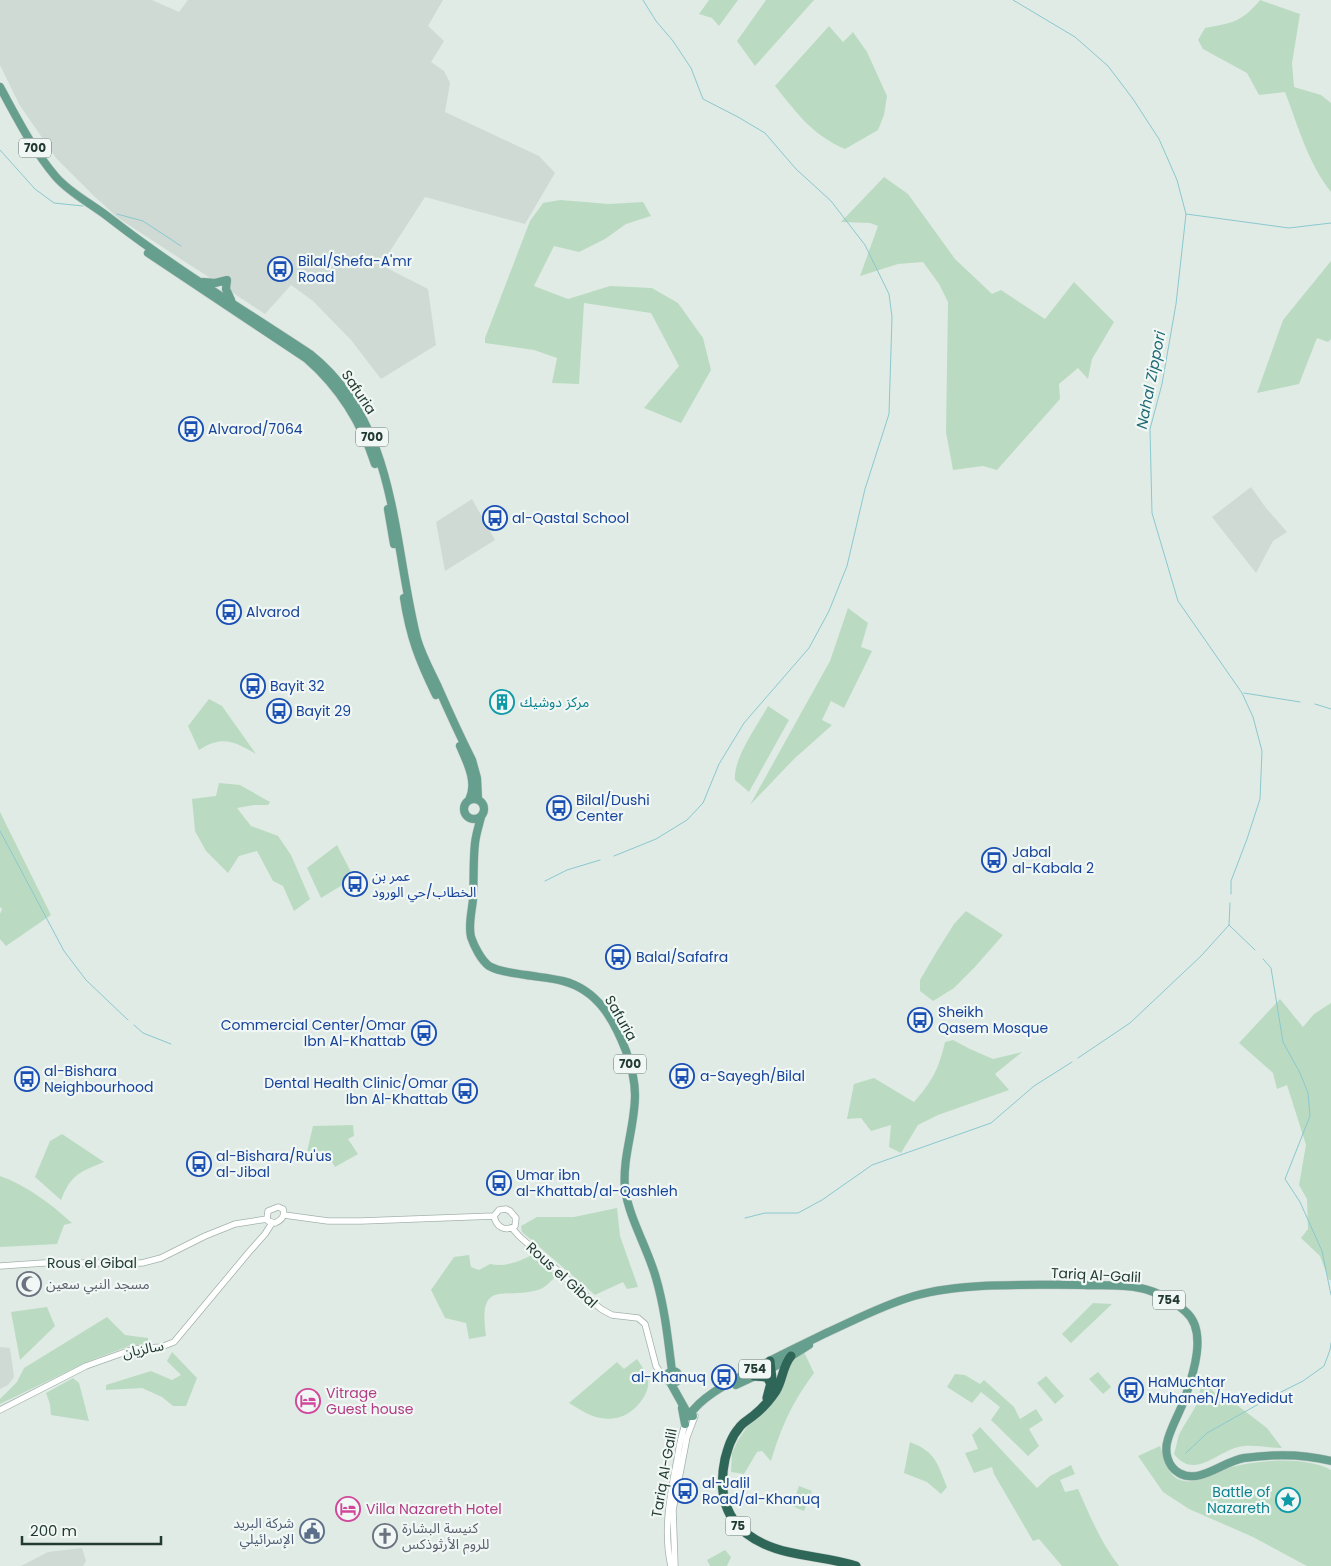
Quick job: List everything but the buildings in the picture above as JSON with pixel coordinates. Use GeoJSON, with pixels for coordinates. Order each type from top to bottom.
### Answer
{"type":"FeatureCollection","features":[{"type":"Feature","properties":{"kind":"highway"},"geometry":{"type":"LineString","coordinates":[[774,1387],[791,1356]]}},
{"type":"Feature","properties":{"kind":"highway","name":"75"},"geometry":{"type":"LineString","coordinates":[[772,1365],[774,1387],[755,1414],[739,1427],[727,1451],[722,1487],[728,1513],[750,1536],[765,1545],[782,1551],[834,1560],[856,1566]]}},
{"type":"Feature","properties":{"kind":"highway"},"geometry":{"type":"LineString","coordinates":[[754,1376],[768,1377],[774,1387]]}},
{"type":"Feature","properties":{"kind":"main road","name":"Safuria"},"geometry":{"type":"LineString","coordinates":[[0,87],[35,149],[57,178],[90,209],[132,242],[307,359],[335,388],[368,442],[379,473],[389,515],[413,642],[466,760],[472,787],[469,800]]}},
{"type":"Feature","properties":{"kind":"main road","name":"Safuria"},"geometry":{"type":"LineString","coordinates":[[82,200],[95,207],[134,238],[310,354],[339,381],[361,415],[373,439],[395,519],[418,641],[472,760],[477,778],[478,799]]}},
{"type":"Feature","properties":{"kind":"main road"},"geometry":{"type":"LineString","coordinates":[[201,282],[215,283],[227,280],[226,293],[233,303]]}},
{"type":"Feature","properties":{"kind":"main road"},"geometry":{"type":"LineString","coordinates":[[469,800],[478,799]]}},
{"type":"Feature","properties":{"kind":"main road","name":"700"},"geometry":{"type":"LineString","coordinates":[[478,799],[485,807],[481,817]]}},
{"type":"Feature","properties":{"kind":"main road","name":"700"},"geometry":{"type":"LineString","coordinates":[[469,800],[465,804],[464,810],[471,818]]}},
{"type":"Feature","properties":{"kind":"main road","name":"Safuria"},"geometry":{"type":"LineString","coordinates":[[481,817],[475,843],[471,936],[481,956],[489,965],[502,971],[563,981],[577,986],[592,995],[616,1028],[626,1052],[634,1078],[635,1096],[634,1116],[625,1159],[626,1191],[629,1207],[645,1244],[666,1318],[672,1377],[681,1400],[692,1415]]}},
{"type":"Feature","properties":{"kind":"main road"},"geometry":{"type":"LineString","coordinates":[[471,818],[481,817]]}},
{"type":"Feature","properties":{"kind":"main road","name":"Safuria"},"geometry":{"type":"LineString","coordinates":[[471,818],[475,843]]}},
{"type":"Feature","properties":{"kind":"main road","name":"Tariq Al-Galil"},"geometry":{"type":"LineString","coordinates":[[827,1333],[851,1320],[890,1304],[914,1296],[935,1292],[993,1286],[1072,1285],[1141,1288],[1170,1300],[1185,1311],[1193,1320],[1197,1332],[1196,1360],[1185,1399],[1168,1439],[1168,1458],[1174,1470],[1191,1476],[1206,1473],[1242,1458],[1273,1456],[1306,1456],[1331,1461]]}},
{"type":"Feature","properties":{"kind":"main road","name":"754"},"geometry":{"type":"LineString","coordinates":[[692,1415],[698,1405],[720,1389],[791,1356],[827,1333]]}},
{"type":"Feature","properties":{"kind":"main road","name":"754"},"geometry":{"type":"LineString","coordinates":[[692,1415],[727,1390],[772,1365],[805,1342],[827,1333]]}},
{"type":"Feature","properties":{"kind":"main road"},"geometry":{"type":"LineString","coordinates":[[681,1400],[688,1406],[698,1405]]}},
{"type":"Feature","properties":{"kind":"main road"},"geometry":{"type":"LineString","coordinates":[[681,1400],[685,1424]]}},
{"type":"Feature","properties":{"kind":"street"},"geometry":{"type":"LineString","coordinates":[[281,1207],[284,1215],[281,1219],[272,1223],[266,1219],[268,1211],[274,1208],[281,1207]]}},
{"type":"Feature","properties":{"kind":"street"},"geometry":{"type":"LineString","coordinates":[[284,1215],[328,1221],[361,1221],[494,1216],[499,1210],[510,1211],[516,1218],[517,1223],[512,1228],[501,1227],[495,1221],[494,1216]]}},
{"type":"Feature","properties":{"kind":"street","name":"Rous el Gibal"},"geometry":{"type":"LineString","coordinates":[[0,1266],[44,1263],[142,1263],[161,1258],[204,1236],[235,1224],[266,1219]]}},
{"type":"Feature","properties":{"kind":"street","name":"سالزيان"},"geometry":{"type":"LineString","coordinates":[[0,1410],[86,1366],[134,1349],[161,1348],[174,1342],[265,1234],[272,1223]]}},
{"type":"Feature","properties":{"kind":"street","name":"Rous el Gibal"},"geometry":{"type":"LineString","coordinates":[[512,1228],[601,1309],[612,1315],[638,1318],[645,1324],[656,1366],[660,1372],[672,1377]]}},
{"type":"Feature","properties":{"kind":"street","name":"Tariq Al-Galil"},"geometry":{"type":"LineString","coordinates":[[671,1566],[668,1538],[668,1509],[685,1424],[692,1415]]}},
{"type":"Feature","properties":{"kind":"street","name":"Tariq Al-Galil"},"geometry":{"type":"LineString","coordinates":[[675,1566],[673,1510],[692,1415]]}},
{"type":"Feature","properties":{"kind":"shaded area"},"geometry":{"type":"Polygon","coordinates":[[[0,0],[152,0],[179,12],[188,0],[443,0],[428,26],[444,41],[431,62],[444,71],[450,83],[445,112],[539,156],[555,173],[525,224],[425,197],[381,265],[428,289],[436,345],[381,379],[351,340],[313,301],[291,285],[265,314],[118,218],[94,196],[56,158],[19,104],[0,65],[0,0]]]}},
{"type":"Feature","properties":{"kind":"shaded area"},"geometry":{"type":"Polygon","coordinates":[[[1251,487],[1287,532],[1273,541],[1256,573],[1212,517],[1251,487]]]}},
{"type":"Feature","properties":{"kind":"shaded area"},"geometry":{"type":"Polygon","coordinates":[[[472,499],[495,540],[445,571],[436,522],[472,499]]]}},
{"type":"Feature","properties":{"kind":"shaded area"},"geometry":{"type":"Polygon","coordinates":[[[0,1347],[10,1348],[14,1377],[8,1385],[0,1389],[0,1347]]]}},
{"type":"Feature","properties":{"kind":"shaded area"},"geometry":{"type":"Polygon","coordinates":[[[82,1548],[86,1561],[83,1566],[21,1566],[48,1552],[82,1548]]]}},
{"type":"Feature","properties":{"kind":"green space"},"geometry":{"type":"Polygon","coordinates":[[[709,0],[738,0],[719,26],[712,18],[699,14],[709,0]]]}},
{"type":"Feature","properties":{"kind":"green space"},"geometry":{"type":"Polygon","coordinates":[[[766,0],[814,0],[755,66],[737,41],[766,0]]]}},
{"type":"Feature","properties":{"kind":"green space"},"geometry":{"type":"Polygon","coordinates":[[[1260,0],[1300,14],[1292,63],[1294,87],[1321,95],[1331,103],[1331,192],[1310,157],[1285,92],[1259,95],[1247,73],[1203,49],[1198,40],[1205,28],[1222,25],[1242,17],[1260,0]]]}},
{"type":"Feature","properties":{"kind":"green space"},"geometry":{"type":"Polygon","coordinates":[[[829,26],[843,42],[853,32],[867,52],[887,96],[884,115],[878,130],[845,149],[814,130],[775,86],[829,26]]]}},
{"type":"Feature","properties":{"kind":"green space"},"geometry":{"type":"Polygon","coordinates":[[[884,177],[908,194],[955,259],[992,294],[1001,290],[1045,319],[1074,282],[1114,322],[1092,359],[1088,379],[1078,368],[1059,384],[1060,399],[997,470],[983,466],[953,470],[946,432],[948,302],[939,284],[923,262],[898,264],[860,276],[878,226],[870,223],[841,222],[884,177]]]}},
{"type":"Feature","properties":{"kind":"green space"},"geometry":{"type":"Polygon","coordinates":[[[560,200],[609,204],[643,202],[651,216],[626,224],[605,239],[579,252],[554,246],[534,286],[568,299],[610,286],[652,288],[678,303],[703,338],[711,370],[681,423],[644,408],[679,366],[651,313],[584,303],[579,384],[552,383],[557,358],[534,350],[485,343],[485,338],[530,221],[543,203],[560,200]]]}},
{"type":"Feature","properties":{"kind":"green space"},"geometry":{"type":"Polygon","coordinates":[[[1331,261],[1331,339],[1328,342],[1317,338],[1299,384],[1257,393],[1283,320],[1331,261]]]}},
{"type":"Feature","properties":{"kind":"green space"},"geometry":{"type":"Polygon","coordinates":[[[848,608],[868,623],[861,647],[872,651],[844,708],[831,701],[822,720],[832,725],[794,759],[750,805],[830,661],[848,608]]]}},
{"type":"Feature","properties":{"kind":"green space"},"geometry":{"type":"Polygon","coordinates":[[[209,699],[222,706],[256,754],[234,743],[221,741],[207,745],[199,750],[188,726],[209,699]]]}},
{"type":"Feature","properties":{"kind":"green space"},"geometry":{"type":"Polygon","coordinates":[[[768,706],[789,720],[749,792],[735,780],[735,771],[752,732],[768,706]]]}},
{"type":"Feature","properties":{"kind":"green space"},"geometry":{"type":"Polygon","coordinates":[[[219,783],[240,785],[270,802],[268,805],[237,808],[251,826],[278,836],[291,855],[310,899],[294,911],[283,886],[273,881],[257,851],[239,856],[228,873],[206,851],[195,831],[192,799],[216,796],[219,783]]]}},
{"type":"Feature","properties":{"kind":"green space"},"geometry":{"type":"Polygon","coordinates":[[[0,812],[51,915],[6,946],[0,939],[0,914],[2,909],[0,907],[0,812]]]}},
{"type":"Feature","properties":{"kind":"green space"},"geometry":{"type":"Polygon","coordinates":[[[337,845],[354,878],[321,898],[307,868],[337,845]]]}},
{"type":"Feature","properties":{"kind":"green space"},"geometry":{"type":"Polygon","coordinates":[[[966,911],[1003,935],[954,988],[933,1001],[920,991],[920,980],[954,924],[966,911]]]}},
{"type":"Feature","properties":{"kind":"green space"},"geometry":{"type":"Polygon","coordinates":[[[1280,999],[1303,1027],[1314,1014],[1331,1003],[1331,1280],[1329,1280],[1320,1256],[1301,1238],[1308,1229],[1307,1199],[1299,1185],[1306,1145],[1287,1085],[1277,1089],[1273,1073],[1239,1043],[1280,999]]]}},
{"type":"Feature","properties":{"kind":"green space"},"geometry":{"type":"Polygon","coordinates":[[[953,1040],[993,1059],[1022,1052],[995,1074],[1009,1090],[938,1115],[918,1125],[901,1153],[889,1147],[891,1125],[871,1131],[861,1118],[847,1119],[854,1084],[874,1078],[914,1102],[926,1088],[934,1074],[945,1042],[953,1040]]]}},
{"type":"Feature","properties":{"kind":"green space"},"geometry":{"type":"Polygon","coordinates":[[[353,1125],[354,1136],[348,1139],[358,1154],[335,1167],[327,1154],[306,1156],[313,1126],[353,1125]]]}},
{"type":"Feature","properties":{"kind":"green space"},"geometry":{"type":"Polygon","coordinates":[[[62,1134],[104,1162],[77,1175],[69,1184],[61,1200],[35,1177],[50,1141],[62,1134]]]}},
{"type":"Feature","properties":{"kind":"green space"},"geometry":{"type":"Polygon","coordinates":[[[0,1176],[39,1196],[72,1223],[64,1225],[57,1244],[0,1247],[0,1176]]]}},
{"type":"Feature","properties":{"kind":"green space"},"geometry":{"type":"Polygon","coordinates":[[[617,1208],[620,1236],[638,1287],[627,1289],[623,1282],[595,1295],[522,1232],[521,1226],[537,1217],[574,1217],[617,1208]]]}},
{"type":"Feature","properties":{"kind":"green space"},"geometry":{"type":"Polygon","coordinates":[[[469,1255],[471,1267],[479,1270],[490,1264],[512,1263],[532,1255],[556,1276],[538,1290],[496,1295],[489,1299],[484,1318],[486,1336],[469,1339],[466,1323],[445,1318],[431,1290],[454,1257],[469,1255]]]}},
{"type":"Feature","properties":{"kind":"green space"},"geometry":{"type":"Polygon","coordinates":[[[1093,1303],[1112,1304],[1071,1343],[1062,1334],[1093,1303]]]}},
{"type":"Feature","properties":{"kind":"green space"},"geometry":{"type":"Polygon","coordinates":[[[47,1307],[55,1326],[20,1360],[11,1312],[47,1307]]]}},
{"type":"Feature","properties":{"kind":"green space"},"geometry":{"type":"Polygon","coordinates":[[[107,1317],[125,1335],[148,1338],[148,1345],[132,1345],[89,1361],[0,1404],[0,1399],[17,1382],[24,1368],[107,1317]]]}},
{"type":"Feature","properties":{"kind":"green space"},"geometry":{"type":"Polygon","coordinates":[[[172,1352],[197,1378],[186,1406],[173,1406],[162,1397],[142,1388],[106,1390],[106,1385],[151,1371],[172,1380],[181,1375],[167,1361],[172,1352]]]}},
{"type":"Feature","properties":{"kind":"green space"},"geometry":{"type":"Polygon","coordinates":[[[804,1352],[814,1373],[788,1415],[771,1461],[762,1451],[757,1452],[744,1474],[731,1472],[732,1453],[737,1442],[789,1362],[804,1352]]]}},
{"type":"Feature","properties":{"kind":"green space"},"geometry":{"type":"Polygon","coordinates":[[[637,1359],[647,1376],[648,1385],[639,1404],[628,1413],[614,1418],[600,1418],[588,1414],[569,1403],[617,1362],[624,1369],[637,1359]]]}},
{"type":"Feature","properties":{"kind":"green space"},"geometry":{"type":"Polygon","coordinates":[[[1098,1372],[1111,1387],[1103,1394],[1089,1379],[1098,1372]]]}},
{"type":"Feature","properties":{"kind":"green space"},"geometry":{"type":"Polygon","coordinates":[[[955,1374],[965,1375],[980,1384],[984,1380],[1014,1407],[1020,1419],[1036,1409],[1043,1420],[1029,1429],[1039,1446],[1028,1456],[991,1420],[1000,1407],[981,1392],[972,1403],[947,1387],[955,1374]]]}},
{"type":"Feature","properties":{"kind":"green space"},"geometry":{"type":"Polygon","coordinates":[[[1046,1376],[1064,1396],[1055,1404],[1037,1383],[1046,1376]]]}},
{"type":"Feature","properties":{"kind":"green space"},"geometry":{"type":"Polygon","coordinates":[[[73,1378],[79,1383],[89,1421],[51,1415],[46,1393],[73,1378]]]}},
{"type":"Feature","properties":{"kind":"green space"},"geometry":{"type":"Polygon","coordinates":[[[1200,1380],[1226,1402],[1233,1402],[1267,1428],[1282,1448],[1244,1446],[1199,1464],[1191,1465],[1182,1462],[1174,1454],[1179,1435],[1197,1403],[1200,1380]]]}},
{"type":"Feature","properties":{"kind":"green space"},"geometry":{"type":"Polygon","coordinates":[[[980,1427],[1037,1488],[1050,1476],[1071,1465],[1075,1474],[1060,1480],[1065,1492],[1078,1489],[1101,1539],[1119,1566],[1062,1566],[1039,1539],[1033,1541],[994,1474],[992,1467],[974,1473],[965,1453],[978,1449],[972,1435],[980,1427]]]}},
{"type":"Feature","properties":{"kind":"green space"},"geometry":{"type":"Polygon","coordinates":[[[910,1442],[925,1450],[934,1459],[947,1487],[941,1494],[927,1482],[904,1473],[910,1442]]]}},
{"type":"Feature","properties":{"kind":"green space"},"geometry":{"type":"Polygon","coordinates":[[[1160,1446],[1171,1473],[1183,1481],[1197,1480],[1227,1468],[1257,1462],[1305,1462],[1331,1470],[1331,1566],[1307,1566],[1253,1537],[1189,1509],[1163,1492],[1138,1456],[1160,1446]]]}},
{"type":"Feature","properties":{"kind":"green space"},"geometry":{"type":"Polygon","coordinates":[[[799,1486],[812,1491],[804,1511],[792,1506],[799,1486]]]}},
{"type":"Feature","properties":{"kind":"green space"},"geometry":{"type":"Polygon","coordinates":[[[725,1550],[731,1557],[727,1566],[710,1566],[707,1560],[725,1550]]]}},
{"type":"Feature","properties":{"kind":"waterway"},"geometry":{"type":"LineString","coordinates":[[614,856],[656,839],[687,820],[703,803],[719,764],[744,723],[809,648],[829,611],[847,566],[865,489],[889,414],[892,317],[889,294],[865,245],[831,201],[796,169],[765,133],[703,99],[691,68],[643,0]]}},
{"type":"Feature","properties":{"kind":"waterway","name":"Nahal Zippori"},"geometry":{"type":"LineString","coordinates":[[1013,0],[1075,37],[1108,66],[1133,99],[1159,139],[1177,180],[1186,214],[1176,304],[1162,384],[1150,429],[1152,513],[1178,601],[1242,693],[1253,717],[1262,751],[1260,799],[1231,881],[1231,894]]}},
{"type":"Feature","properties":{"kind":"waterway"},"geometry":{"type":"LineString","coordinates":[[0,150],[35,189],[54,203],[83,206]]}},
{"type":"Feature","properties":{"kind":"waterway"},"geometry":{"type":"LineString","coordinates":[[117,214],[143,221],[181,246]]}},
{"type":"Feature","properties":{"kind":"waterway"},"geometry":{"type":"LineString","coordinates":[[1186,214],[1289,228],[1331,223]]}},
{"type":"Feature","properties":{"kind":"waterway"},"geometry":{"type":"LineString","coordinates":[[1244,693],[1300,702]]}},
{"type":"Feature","properties":{"kind":"waterway"},"geometry":{"type":"LineString","coordinates":[[1315,704],[1331,709]]}},
{"type":"Feature","properties":{"kind":"waterway"},"geometry":{"type":"LineString","coordinates":[[0,831],[64,951],[86,980],[128,1020]]}},
{"type":"Feature","properties":{"kind":"waterway"},"geometry":{"type":"LineString","coordinates":[[545,881],[567,870],[600,860]]}},
{"type":"Feature","properties":{"kind":"waterway"},"geometry":{"type":"LineString","coordinates":[[1078,1058],[1130,1023],[1201,956],[1229,925],[1230,903]]}},
{"type":"Feature","properties":{"kind":"waterway"},"geometry":{"type":"LineString","coordinates":[[1229,925],[1255,950]]}},
{"type":"Feature","properties":{"kind":"waterway"},"geometry":{"type":"LineString","coordinates":[[1263,959],[1271,968],[1283,1042],[1300,1073],[1308,1093],[1310,1116],[1285,1179],[1300,1202],[1322,1251],[1331,1295]]}},
{"type":"Feature","properties":{"kind":"waterway"},"geometry":{"type":"LineString","coordinates":[[134,1025],[143,1033],[171,1044]]}},
{"type":"Feature","properties":{"kind":"waterway"},"geometry":{"type":"LineString","coordinates":[[745,1218],[765,1213],[798,1213],[822,1200],[872,1165],[991,1123],[1034,1086],[1072,1062]]}},
{"type":"Feature","properties":{"kind":"waterway"},"geometry":{"type":"LineString","coordinates":[[1186,1453],[1207,1433],[1303,1381],[1324,1366],[1331,1343]]}},
{"type":"Feature","properties":{"kind":"place","name":"Bilal/Shefa-A'mr Road"},"geometry":{"type":"Point","coordinates":[280,269]}},
{"type":"Feature","properties":{"kind":"place","name":"Alvarod/7064"},"geometry":{"type":"Point","coordinates":[191,429]}},
{"type":"Feature","properties":{"kind":"place","name":"al-Qastal School"},"geometry":{"type":"Point","coordinates":[495,518]}},
{"type":"Feature","properties":{"kind":"place","name":"Alvarod"},"geometry":{"type":"Point","coordinates":[229,612]}},
{"type":"Feature","properties":{"kind":"place","name":"Bayit 32"},"geometry":{"type":"Point","coordinates":[253,686]}},
{"type":"Feature","properties":{"kind":"place","name":"مركز دوشيك"},"geometry":{"type":"Point","coordinates":[502,702]}},
{"type":"Feature","properties":{"kind":"place","name":"Bayit 29"},"geometry":{"type":"Point","coordinates":[279,711]}},
{"type":"Feature","properties":{"kind":"place","name":"Bilal/Dushi Center"},"geometry":{"type":"Point","coordinates":[559,808]}},
{"type":"Feature","properties":{"kind":"place","name":"Jabal al-Kabala 2"},"geometry":{"type":"Point","coordinates":[994,860]}},
{"type":"Feature","properties":{"kind":"place","name":"عمر بن الخطاب/حي الورود"},"geometry":{"type":"Point","coordinates":[355,884]}},
{"type":"Feature","properties":{"kind":"place","name":"Balal/Safafra"},"geometry":{"type":"Point","coordinates":[618,957]}},
{"type":"Feature","properties":{"kind":"place","name":"Sheikh Qasem Mosque"},"geometry":{"type":"Point","coordinates":[920,1020]}},
{"type":"Feature","properties":{"kind":"place","name":"Commercial Center/Omar Ibn Al-Khattab"},"geometry":{"type":"Point","coordinates":[424,1033]}},
{"type":"Feature","properties":{"kind":"place","name":"a-Sayegh/Bilal"},"geometry":{"type":"Point","coordinates":[682,1076]}},
{"type":"Feature","properties":{"kind":"place","name":"al-Bishara Neighbourhood"},"geometry":{"type":"Point","coordinates":[27,1079]}},
{"type":"Feature","properties":{"kind":"place","name":"Dental Health Clinic/Omar Ibn Al-Khattab"},"geometry":{"type":"Point","coordinates":[465,1091]}},
{"type":"Feature","properties":{"kind":"place","name":"al-Bishara/Ru'us al-Jibal"},"geometry":{"type":"Point","coordinates":[199,1164]}},
{"type":"Feature","properties":{"kind":"place","name":"Umar ibn al-Khattab/al-Qashleh"},"geometry":{"type":"Point","coordinates":[499,1183]}},
{"type":"Feature","properties":{"kind":"place","name":"مسجد النبي سعين"},"geometry":{"type":"Point","coordinates":[29,1284]}},
{"type":"Feature","properties":{"kind":"place","name":"al-Khanuq"},"geometry":{"type":"Point","coordinates":[724,1377]}},
{"type":"Feature","properties":{"kind":"place","name":"HaMuchtar Muhaneh/HaYedidut"},"geometry":{"type":"Point","coordinates":[1131,1390]}},
{"type":"Feature","properties":{"kind":"place","name":"Vitrage Guest house"},"geometry":{"type":"Point","coordinates":[308,1401]}},
{"type":"Feature","properties":{"kind":"place","name":"al-Jalil Road/al-Khanuq"},"geometry":{"type":"Point","coordinates":[685,1491]}},
{"type":"Feature","properties":{"kind":"place","name":"Battle of Nazareth"},"geometry":{"type":"Point","coordinates":[1288,1500]}},
{"type":"Feature","properties":{"kind":"place","name":"Villa Nazareth Hotel"},"geometry":{"type":"Point","coordinates":[348,1509]}},
{"type":"Feature","properties":{"kind":"place","name":"شركة البريد الإسرائيلي"},"geometry":{"type":"Point","coordinates":[312,1531]}},
{"type":"Feature","properties":{"kind":"place","name":"كنيسة البشارة للروم الأرثوذكس"},"geometry":{"type":"Point","coordinates":[385,1536]}}]}
